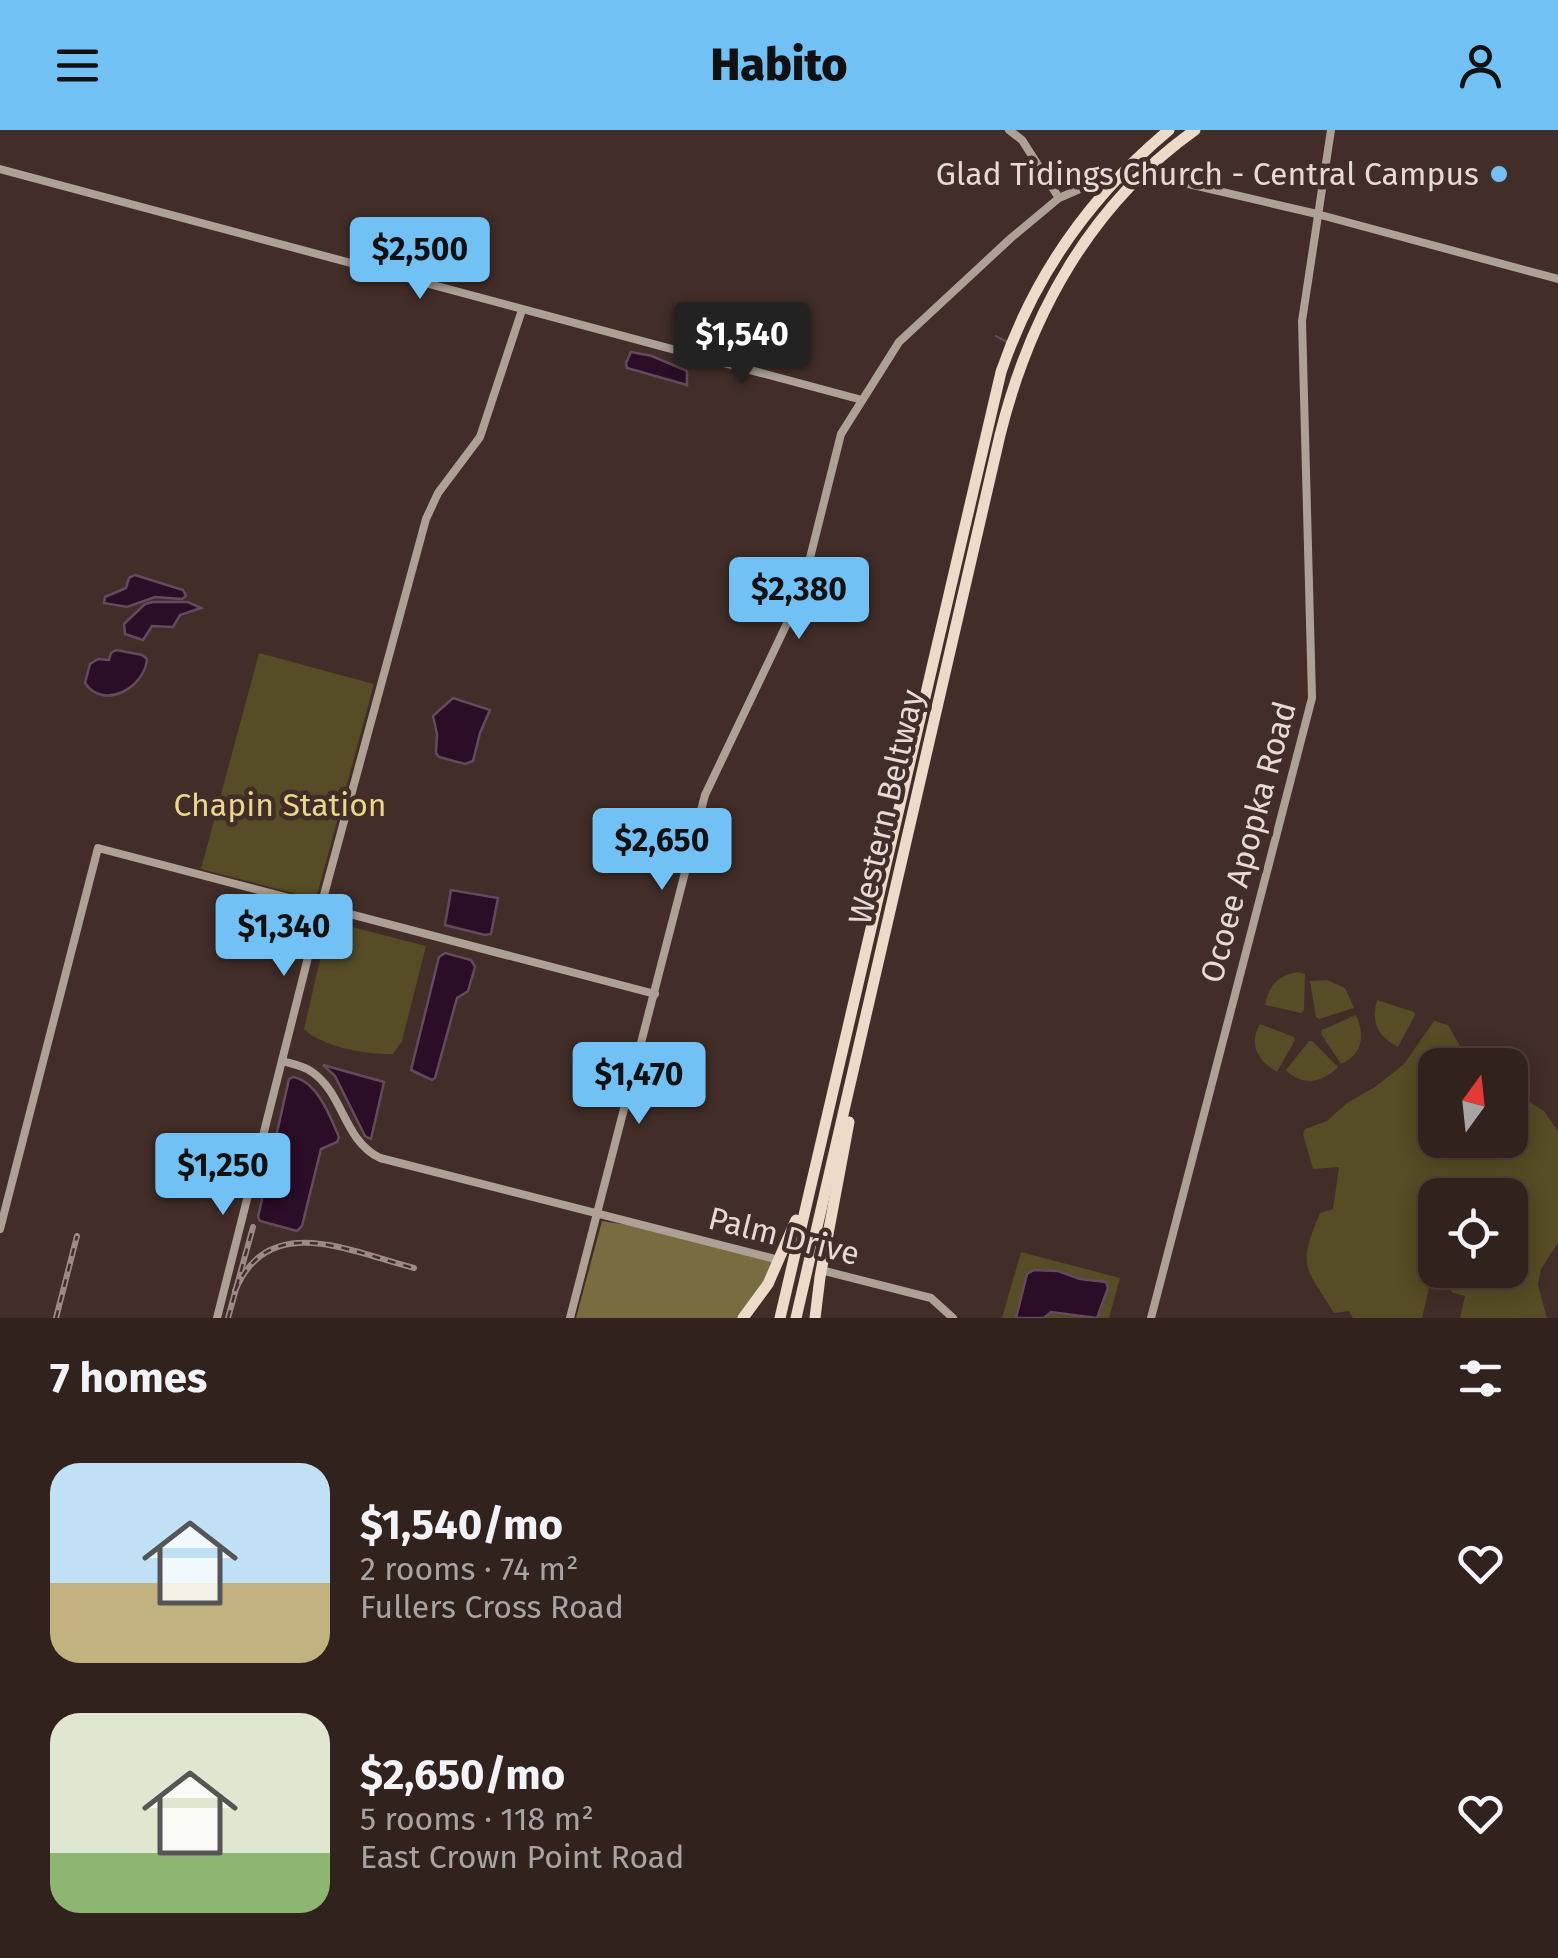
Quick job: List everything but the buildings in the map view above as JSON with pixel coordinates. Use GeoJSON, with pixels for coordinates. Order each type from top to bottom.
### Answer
{"type":"FeatureCollection","features":[{"type":"Feature","properties":{"kind":"highway","name":"Western Beltway"},"geometry":{"type":"LineString","coordinates":[[814,1268],[880,955],[1021,360],[1048,299],[1076,252],[1130,176],[1170,130]]}},
{"type":"Feature","properties":{"kind":"highway","name":"Western Beltway"},"geometry":{"type":"LineString","coordinates":[[787,1262],[827,1115],[984,436],[1007,353],[1056,255],[1108,186],[1148,168],[1195,130]]}},
{"type":"Feature","properties":{"kind":"highway"},"geometry":{"type":"LineString","coordinates":[[743,1318],[787,1262]]}},
{"type":"Feature","properties":{"kind":"highway"},"geometry":{"type":"LineString","coordinates":[[780,1318],[787,1262]]}},
{"type":"Feature","properties":{"kind":"highway"},"geometry":{"type":"LineString","coordinates":[[796,1318],[814,1268]]}},
{"type":"Feature","properties":{"kind":"highway"},"geometry":{"type":"LineString","coordinates":[[814,1268],[816,1318]]}},
{"type":"Feature","properties":{"kind":"street"},"geometry":{"type":"LineString","coordinates":[[1009,130],[1022,140],[1059,198]]}},
{"type":"Feature","properties":{"kind":"street","name":"Ocoee Apopka Road"},"geometry":{"type":"LineString","coordinates":[[1151,1318],[1311,707],[1302,321],[1330,130]]}},
{"type":"Feature","properties":{"kind":"street"},"geometry":{"type":"LineString","coordinates":[[0,169],[862,400]]}},
{"type":"Feature","properties":{"kind":"street"},"geometry":{"type":"LineString","coordinates":[[570,1318],[710,780],[800,594],[836,448],[888,356],[913,327],[1059,198],[1096,182],[1130,176],[1154,176],[1317,214],[1558,279]]}},
{"type":"Feature","properties":{"kind":"street"},"geometry":{"type":"LineString","coordinates":[[217,1318],[321,906],[430,506],[480,437],[522,310]]}},
{"type":"Feature","properties":{"kind":"street"},"geometry":{"type":"LineString","coordinates":[[0,1228],[98,848],[656,994]]}},
{"type":"Feature","properties":{"kind":"street","name":"Palm Drive"},"geometry":{"type":"LineString","coordinates":[[282,1062],[303,1067],[320,1079],[358,1144],[368,1152],[413,1167],[919,1294],[938,1302],[953,1318]]}},
{"type":"Feature","properties":{"kind":"green space","name":"Chapin Station"},"geometry":{"type":"Polygon","coordinates":[[[259,653],[374,684],[316,899],[201,869],[259,653]]]}},
{"type":"Feature","properties":{"kind":"green space"},"geometry":{"type":"Polygon","coordinates":[[[329,921],[426,946],[402,1041],[393,1054],[346,1049],[322,1041],[304,1029],[329,921]]]}},
{"type":"Feature","properties":{"kind":"green space"},"geometry":{"type":"Polygon","coordinates":[[[1298,972],[1305,974],[1301,1013],[1265,1005],[1275,982],[1298,972]]]}},
{"type":"Feature","properties":{"kind":"green space"},"geometry":{"type":"Polygon","coordinates":[[[1327,980],[1345,988],[1354,1008],[1319,1019],[1310,981],[1327,980]]]}},
{"type":"Feature","properties":{"kind":"green space"},"geometry":{"type":"Polygon","coordinates":[[[1377,1000],[1414,1012],[1398,1047],[1377,1028],[1377,1000]]]}},
{"type":"Feature","properties":{"kind":"green space"},"geometry":{"type":"Polygon","coordinates":[[[1356,1015],[1360,1043],[1354,1055],[1341,1064],[1322,1030],[1356,1015]]]}},
{"type":"Feature","properties":{"kind":"green space"},"geometry":{"type":"Polygon","coordinates":[[[1434,1021],[1448,1025],[1461,1048],[1418,1048],[1418,1158],[1528,1158],[1528,1101],[1544,1111],[1558,1131],[1558,1243],[1541,1269],[1538,1285],[1547,1318],[1460,1318],[1465,1296],[1449,1288],[1528,1288],[1528,1178],[1418,1178],[1418,1288],[1429,1288],[1422,1318],[1353,1318],[1349,1311],[1334,1313],[1311,1275],[1308,1245],[1320,1213],[1333,1209],[1339,1167],[1313,1169],[1305,1129],[1327,1121],[1404,1064],[1434,1021]]]}},
{"type":"Feature","properties":{"kind":"green space"},"geometry":{"type":"Polygon","coordinates":[[[1260,1024],[1294,1037],[1277,1072],[1257,1052],[1255,1039],[1260,1024]]]}},
{"type":"Feature","properties":{"kind":"green space"},"geometry":{"type":"Polygon","coordinates":[[[1309,1041],[1338,1067],[1326,1077],[1306,1081],[1286,1070],[1309,1041]]]}},
{"type":"Feature","properties":{"kind":"green space"},"geometry":{"type":"Polygon","coordinates":[[[1021,1252],[1120,1278],[1109,1318],[1002,1318],[1021,1252]]]}},
{"type":"Feature","properties":{"kind":"shaded area"},"geometry":{"type":"Polygon","coordinates":[[[631,352],[687,371],[687,385],[627,368],[631,352]]]}},
{"type":"Feature","properties":{"kind":"shaded area"},"geometry":{"type":"Polygon","coordinates":[[[135,575],[183,590],[186,596],[155,597],[127,607],[104,603],[105,597],[126,588],[129,578],[135,575]]]}},
{"type":"Feature","properties":{"kind":"shaded area"},"geometry":{"type":"Polygon","coordinates":[[[188,602],[201,608],[180,615],[173,627],[152,626],[143,640],[125,634],[124,624],[145,604],[188,602]]]}},
{"type":"Feature","properties":{"kind":"shaded area"},"geometry":{"type":"Polygon","coordinates":[[[116,650],[142,655],[147,659],[145,669],[132,686],[102,695],[85,683],[90,664],[98,659],[109,660],[116,650]]]}},
{"type":"Feature","properties":{"kind":"shaded area"},"geometry":{"type":"Polygon","coordinates":[[[453,698],[490,710],[473,761],[465,764],[436,753],[433,716],[453,698]]]}},
{"type":"Feature","properties":{"kind":"shaded area"},"geometry":{"type":"Polygon","coordinates":[[[451,890],[498,898],[491,934],[445,925],[451,890]]]}},
{"type":"Feature","properties":{"kind":"shaded area"},"geometry":{"type":"Polygon","coordinates":[[[266,902],[299,912],[292,941],[259,930],[266,902]]]}},
{"type":"Feature","properties":{"kind":"shaded area"},"geometry":{"type":"Polygon","coordinates":[[[445,953],[471,960],[475,967],[468,991],[457,998],[432,1080],[411,1070],[439,957],[445,953]]]}},
{"type":"Feature","properties":{"kind":"shaded area"},"geometry":{"type":"Polygon","coordinates":[[[323,1065],[384,1082],[371,1139],[365,1136],[335,1076],[323,1065]]]}},
{"type":"Feature","properties":{"kind":"shaded area"},"geometry":{"type":"Polygon","coordinates":[[[293,1077],[316,1092],[339,1137],[337,1142],[321,1149],[302,1226],[297,1231],[260,1221],[258,1217],[289,1079],[293,1077]]]}},
{"type":"Feature","properties":{"kind":"shaded area"},"geometry":{"type":"Polygon","coordinates":[[[602,1221],[659,1230],[781,1260],[743,1318],[576,1318],[602,1221]]]}},
{"type":"Feature","properties":{"kind":"shaded area"},"geometry":{"type":"Polygon","coordinates":[[[1034,1270],[1106,1282],[1108,1288],[1097,1318],[1051,1312],[1044,1318],[1016,1318],[1027,1274],[1034,1270]]]}},
{"type":"Feature","properties":{"kind":"waterway"},"geometry":{"type":"LineString","coordinates":[[996,336],[1009,343]]}},
{"type":"Feature","properties":{"kind":"railway"},"geometry":{"type":"LineString","coordinates":[[228,1318],[253,1227]]}},
{"type":"Feature","properties":{"kind":"railway"},"geometry":{"type":"LineString","coordinates":[[56,1318],[77,1236]]}},
{"type":"Feature","properties":{"kind":"railway"},"geometry":{"type":"LineString","coordinates":[[235,1291],[250,1266],[268,1251],[290,1244],[338,1247],[414,1268]]}},
{"type":"Feature","properties":{"kind":"place","name":"Glad Tidings Church - Central Campus"},"geometry":{"type":"Point","coordinates":[1499,174]}}]}
